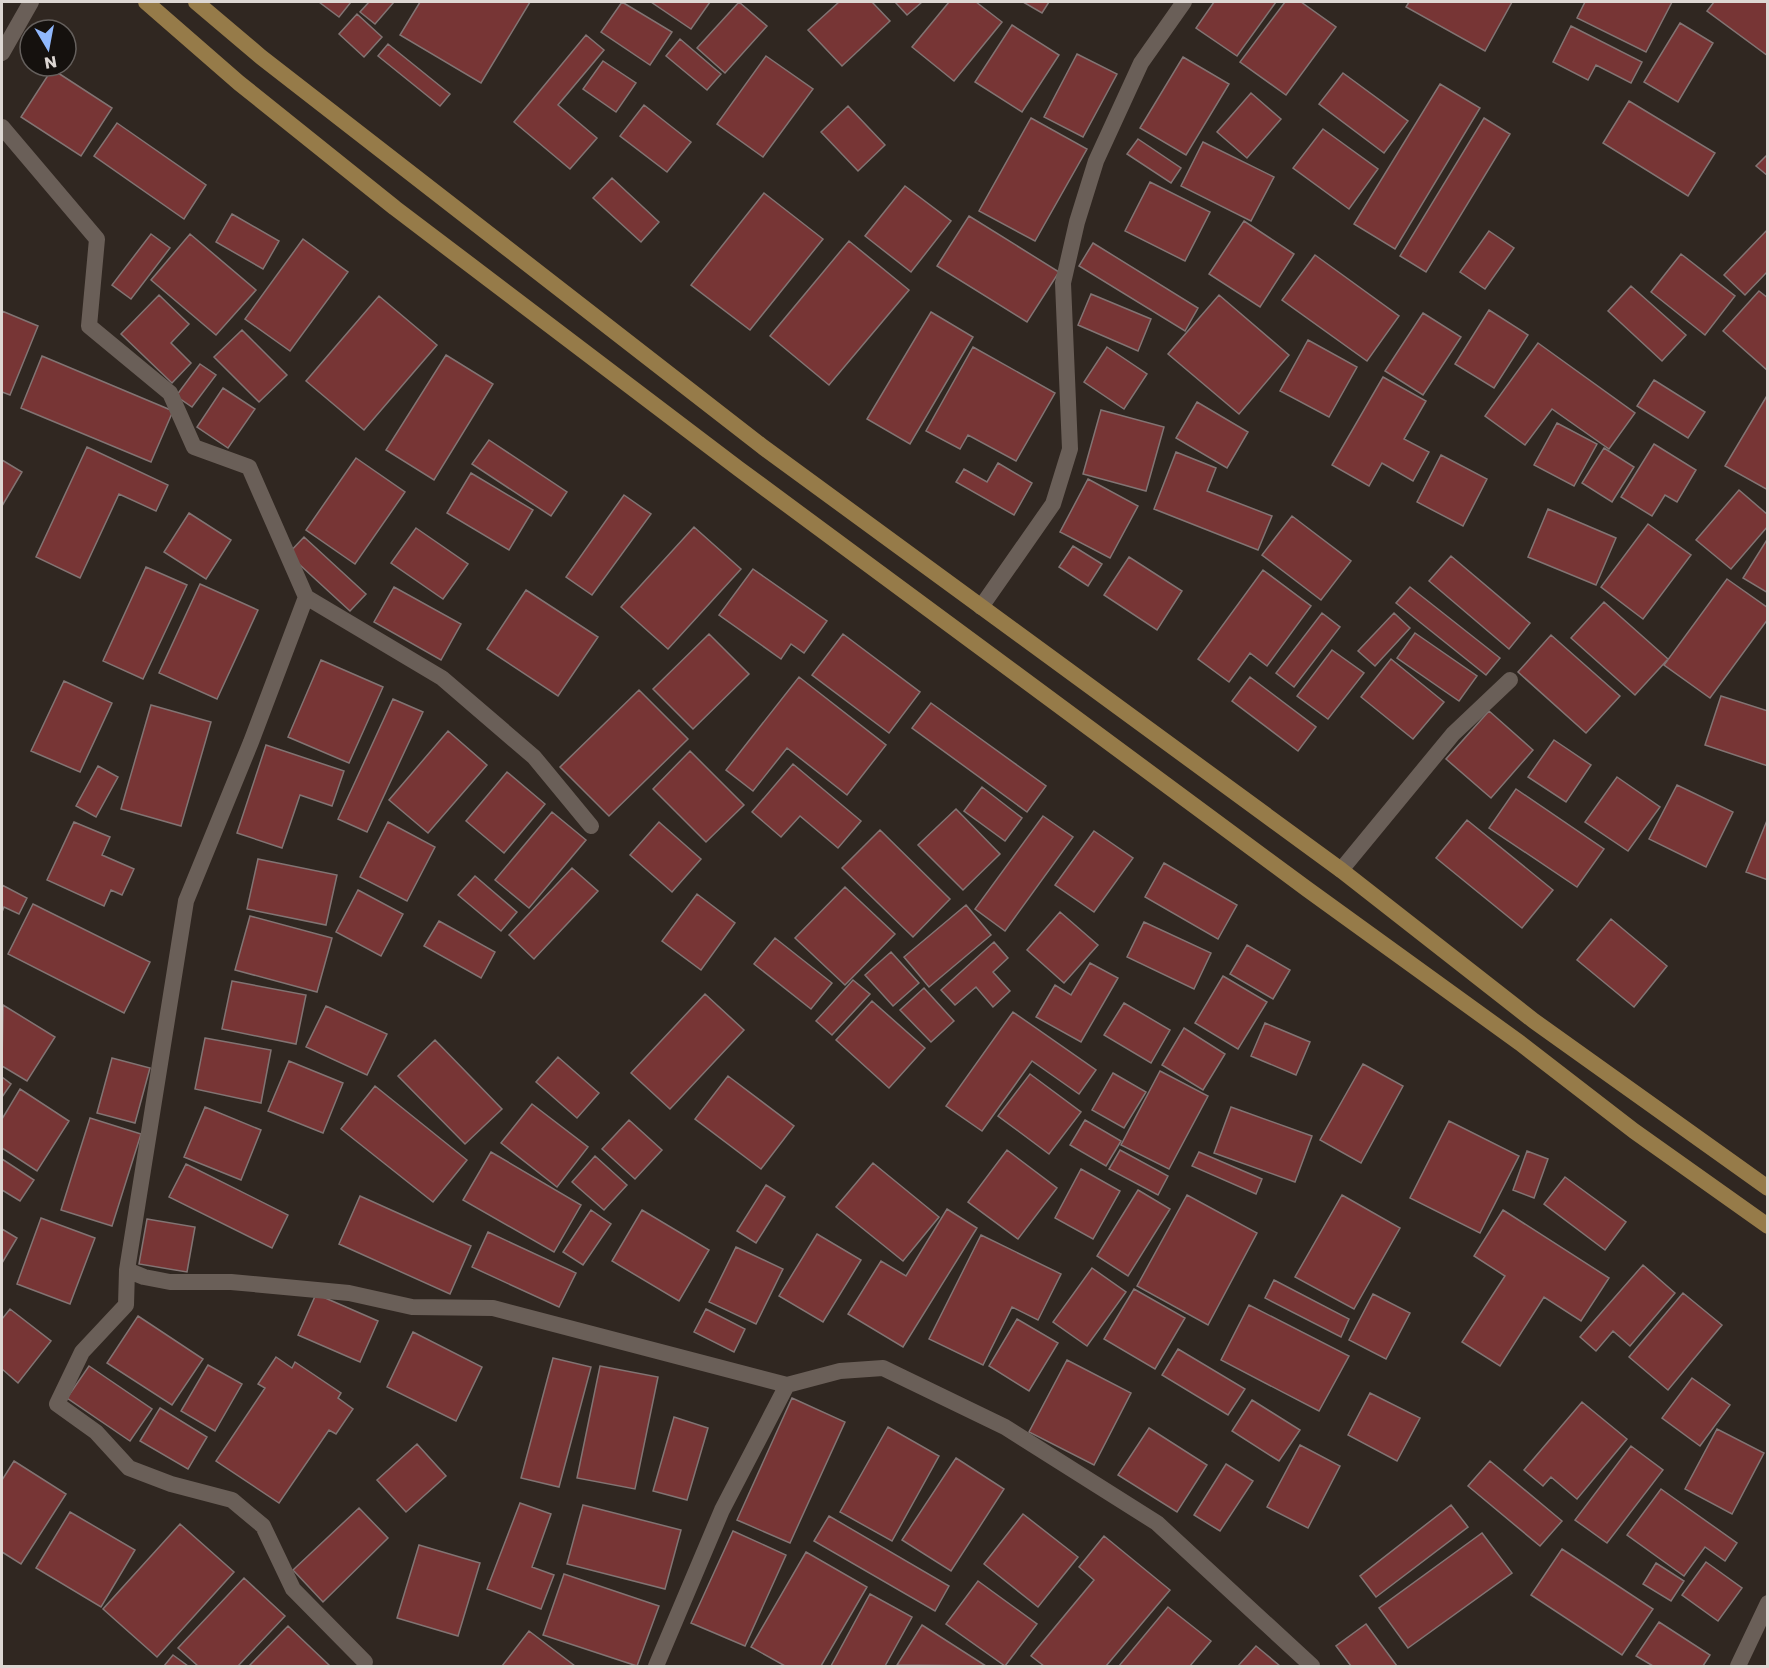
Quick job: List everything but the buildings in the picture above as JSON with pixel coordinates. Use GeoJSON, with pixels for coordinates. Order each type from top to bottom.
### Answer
{"type":"FeatureCollection","features":[{"type":"Feature","properties":{"kind":"main road"},"geometry":{"type":"LineString","coordinates":[[146,2],[239,83],[395,208],[739,469],[1767,1226]]}},
{"type":"Feature","properties":{"kind":"main road"},"geometry":{"type":"LineString","coordinates":[[196,2],[270,64],[763,447],[1341,870],[1534,1021],[1767,1188]]}},
{"type":"Feature","properties":{"kind":"street"},"geometry":{"type":"LineString","coordinates":[[2,53],[31,2]]}},
{"type":"Feature","properties":{"kind":"street"},"geometry":{"type":"LineString","coordinates":[[981,607],[1053,504],[1070,449],[1063,283],[1077,222],[1096,161],[1142,63],[1184,2]]}},
{"type":"Feature","properties":{"kind":"street"},"geometry":{"type":"LineString","coordinates":[[2,127],[97,239],[90,326],[170,393],[194,447],[249,467],[306,597],[442,678],[534,757],[591,826]]}},
{"type":"Feature","properties":{"kind":"street"},"geometry":{"type":"LineString","coordinates":[[306,597],[251,742],[186,901],[128,1270],[126,1305],[82,1352],[57,1404],[96,1432],[129,1468],[171,1484],[232,1500],[263,1526],[293,1589],[365,1662]]}},
{"type":"Feature","properties":{"kind":"street"},"geometry":{"type":"LineString","coordinates":[[1341,870],[1453,734],[1510,680]]}},
{"type":"Feature","properties":{"kind":"street"},"geometry":{"type":"LineString","coordinates":[[128,1270],[144,1277],[170,1281],[231,1282],[349,1293],[412,1307],[493,1308],[787,1385],[840,1371],[883,1368],[1005,1428],[1157,1523],[1312,1666]]}},
{"type":"Feature","properties":{"kind":"street"},"geometry":{"type":"LineString","coordinates":[[656,1666],[722,1510],[787,1385]]}},
{"type":"Feature","properties":{"kind":"street"},"geometry":{"type":"LineString","coordinates":[[1738,1666],[1767,1602]]}}]}
